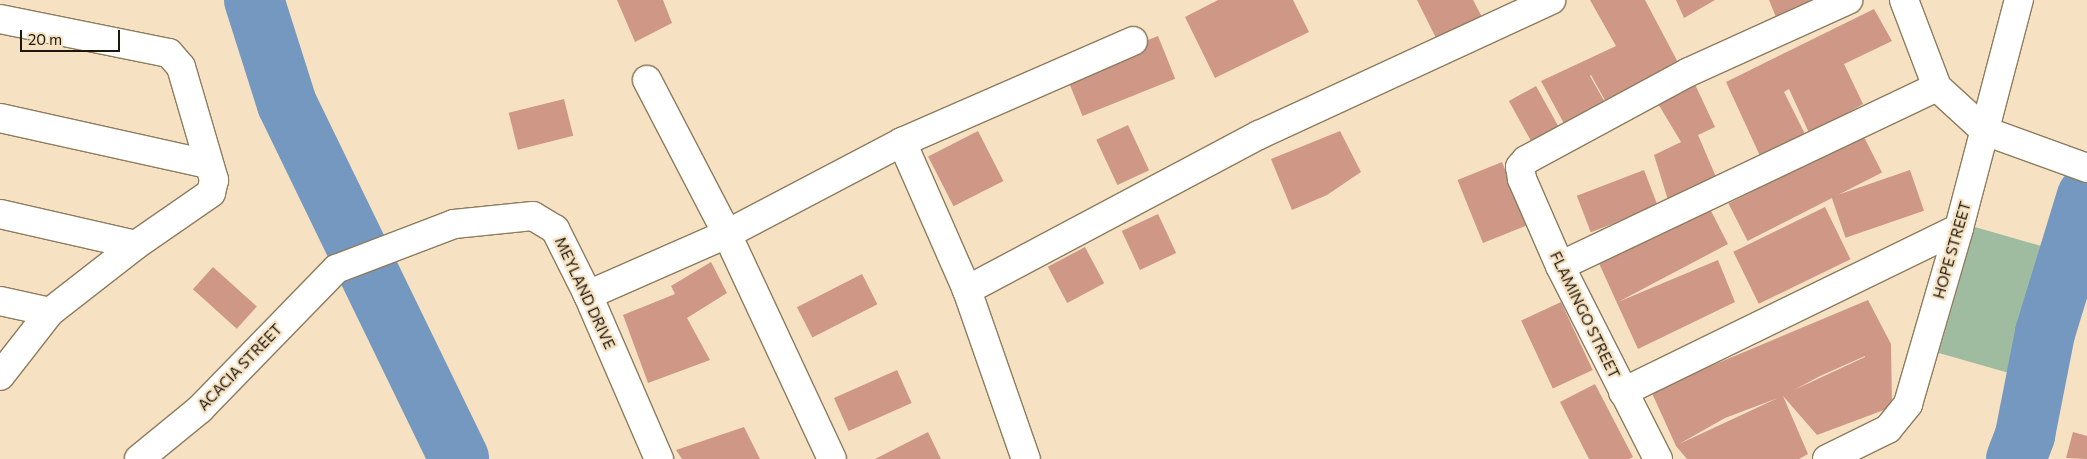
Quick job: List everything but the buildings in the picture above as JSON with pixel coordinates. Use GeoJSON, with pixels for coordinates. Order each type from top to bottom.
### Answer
{"type":"FeatureCollection","features":[{"type":"Feature","properties":{"kind":"street"},"geometry":{"type":"LineString","coordinates":[[967,290],[1259,135],[1551,0]]}},
{"type":"Feature","properties":{"kind":"street","name":"FLAMINGO STREET"},"geometry":{"type":"LineString","coordinates":[[1658,459],[1560,266],[1522,179],[1520,167],[1526,160],[1689,72],[1848,0]]}},
{"type":"Feature","properties":{"kind":"street"},"geometry":{"type":"LineString","coordinates":[[1904,0],[1937,87],[1985,131],[2080,166]]}},
{"type":"Feature","properties":{"kind":"street","name":"HOPE STREET"},"geometry":{"type":"LineString","coordinates":[[1827,459],[1888,429],[1908,404],[1959,228],[2019,0]]}},
{"type":"Feature","properties":{"kind":"street"},"geometry":{"type":"LineString","coordinates":[[0,18],[169,54],[181,66],[207,164],[214,180],[211,194],[136,245],[50,312],[0,376]]}},
{"type":"Feature","properties":{"kind":"street"},"geometry":{"type":"LineString","coordinates":[[588,294],[727,234],[902,142],[1133,41]]}},
{"type":"Feature","properties":{"kind":"street"},"geometry":{"type":"LineString","coordinates":[[647,80],[727,234],[832,459]]}},
{"type":"Feature","properties":{"kind":"street"},"geometry":{"type":"LineString","coordinates":[[1560,266],[1937,87]]}},
{"type":"Feature","properties":{"kind":"street"},"geometry":{"type":"LineString","coordinates":[[0,118],[207,164]]}},
{"type":"Feature","properties":{"kind":"street"},"geometry":{"type":"LineString","coordinates":[[902,142],[967,290],[1026,459]]}},
{"type":"Feature","properties":{"kind":"street"},"geometry":{"type":"LineString","coordinates":[[0,214],[136,245]]}},
{"type":"Feature","properties":{"kind":"street","name":"MEYLAND DRIVE"},"geometry":{"type":"LineString","coordinates":[[336,269],[454,224],[533,216],[554,229],[588,294],[659,459]]}},
{"type":"Feature","properties":{"kind":"street"},"geometry":{"type":"LineString","coordinates":[[1623,392],[1959,228]]}},
{"type":"Feature","properties":{"kind":"street","name":"ACACIA STREET"},"geometry":{"type":"LineString","coordinates":[[139,459],[200,409],[336,269]]}},
{"type":"Feature","properties":{"kind":"street"},"geometry":{"type":"LineString","coordinates":[[0,301],[50,312]]}},
{"type":"Feature","properties":{"kind":"green space"},"geometry":{"type":"Polygon","coordinates":[[[1975,227],[2055,250],[2019,376],[1939,353],[1975,227]]]}},
{"type":"Feature","properties":{"kind":"waterway"},"geometry":{"type":"LineString","coordinates":[[254,0],[287,104],[459,459]]}},
{"type":"Feature","properties":{"kind":"waterway"},"geometry":{"type":"LineString","coordinates":[[2016,459],[2025,435],[2045,333],[2087,196]]}}]}
